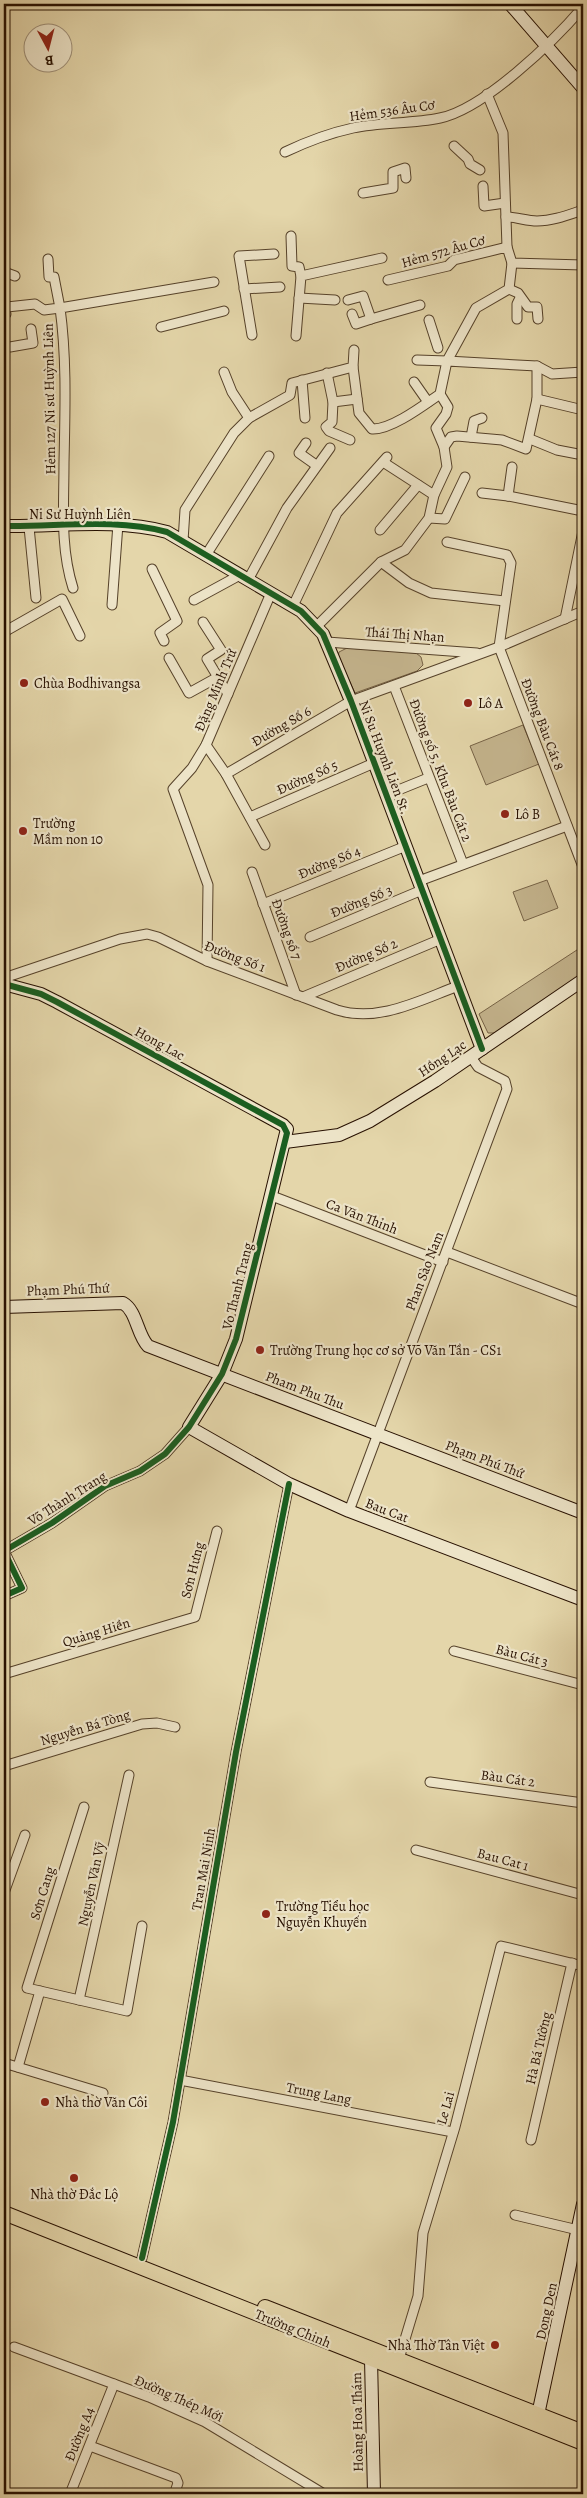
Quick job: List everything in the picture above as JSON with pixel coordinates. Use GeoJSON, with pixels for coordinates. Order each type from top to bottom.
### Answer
{"type":"FeatureCollection","features":[{"type":"Feature","properties":{"kind":"main road","name":"Trường Chinh"},"geometry":{"type":"LineString","coordinates":[[4,2204],[142,2258],[301,2326]]}},
{"type":"Feature","properties":{"kind":"main road","name":"Trường Chinh"},"geometry":{"type":"LineString","coordinates":[[4,2213],[538,2419],[583,2432]]}},
{"type":"Feature","properties":{"kind":"main road","name":"Trường Chinh"},"geometry":{"type":"LineString","coordinates":[[372,2354],[399,2359],[538,2419],[583,2442]]}},
{"type":"Feature","properties":{"kind":"street"},"geometry":{"type":"LineString","coordinates":[[510,4],[546,48],[583,88]]}},
{"type":"Feature","properties":{"kind":"street","name":"Hẻm 536 Âu Cơ"},"geometry":{"type":"LineString","coordinates":[[284,152],[353,128],[441,118],[487,94],[546,48],[581,7]]}},
{"type":"Feature","properties":{"kind":"street"},"geometry":{"type":"LineString","coordinates":[[487,94],[503,133],[506,247]]}},
{"type":"Feature","properties":{"kind":"street"},"geometry":{"type":"LineString","coordinates":[[454,146],[470,164],[480,170]]}},
{"type":"Feature","properties":{"kind":"street"},"geometry":{"type":"LineString","coordinates":[[363,193],[393,188],[393,172],[405,168],[406,178]]}},
{"type":"Feature","properties":{"kind":"street"},"geometry":{"type":"LineString","coordinates":[[483,186],[484,206],[505,203]]}},
{"type":"Feature","properties":{"kind":"street"},"geometry":{"type":"LineString","coordinates":[[506,217],[519,217],[536,221],[559,218],[583,210]]}},
{"type":"Feature","properties":{"kind":"street"},"geometry":{"type":"LineString","coordinates":[[291,236],[292,266],[299,267],[300,276],[296,336]]}},
{"type":"Feature","properties":{"kind":"street","name":"Hẻm 572 Âu Cơ"},"geometry":{"type":"LineString","coordinates":[[388,280],[448,266],[454,260],[506,247],[512,263]]}},
{"type":"Feature","properties":{"kind":"street"},"geometry":{"type":"LineString","coordinates":[[252,335],[239,256],[274,254]]}},
{"type":"Feature","properties":{"kind":"street"},"geometry":{"type":"LineString","coordinates":[[300,276],[382,258]]}},
{"type":"Feature","properties":{"kind":"street"},"geometry":{"type":"LineString","coordinates":[[5,312],[35,304],[44,310],[60,308],[54,277],[49,277],[48,259]]}},
{"type":"Feature","properties":{"kind":"street"},"geometry":{"type":"LineString","coordinates":[[509,289],[512,263],[583,265]]}},
{"type":"Feature","properties":{"kind":"street"},"geometry":{"type":"LineString","coordinates":[[4,272],[15,276]]}},
{"type":"Feature","properties":{"kind":"street","name":"Hẻm 127 Ni sư Huỳnh Liên"},"geometry":{"type":"LineString","coordinates":[[73,588],[66,566],[62,526],[63,350],[60,308],[214,282]]}},
{"type":"Feature","properties":{"kind":"street"},"geometry":{"type":"LineString","coordinates":[[244,289],[280,287]]}},
{"type":"Feature","properties":{"kind":"street"},"geometry":{"type":"LineString","coordinates":[[509,289],[518,293],[528,307],[537,308],[538,319]]}},
{"type":"Feature","properties":{"kind":"street"},"geometry":{"type":"LineString","coordinates":[[317,626],[381,562],[405,550],[429,518],[434,495],[447,467],[444,447],[436,425],[446,414],[448,407],[440,394],[447,361],[476,308],[509,289]]}},
{"type":"Feature","properties":{"kind":"street"},"geometry":{"type":"LineString","coordinates":[[348,300],[363,296],[371,319]]}},
{"type":"Feature","properties":{"kind":"street"},"geometry":{"type":"LineString","coordinates":[[299,298],[335,300]]}},
{"type":"Feature","properties":{"kind":"street"},"geometry":{"type":"LineString","coordinates":[[517,319],[517,304],[520,298]]}},
{"type":"Feature","properties":{"kind":"street"},"geometry":{"type":"LineString","coordinates":[[352,314],[356,324],[420,305]]}},
{"type":"Feature","properties":{"kind":"street"},"geometry":{"type":"LineString","coordinates":[[160,327],[224,311]]}},
{"type":"Feature","properties":{"kind":"street"},"geometry":{"type":"LineString","coordinates":[[429,320],[438,348]]}},
{"type":"Feature","properties":{"kind":"street"},"geometry":{"type":"LineString","coordinates":[[10,347],[33,343],[31,329]]}},
{"type":"Feature","properties":{"kind":"street"},"geometry":{"type":"LineString","coordinates":[[354,350],[353,366],[359,413],[372,429],[379,430],[440,394]]}},
{"type":"Feature","properties":{"kind":"street"},"geometry":{"type":"LineString","coordinates":[[417,360],[537,366],[552,374],[583,372]]}},
{"type":"Feature","properties":{"kind":"street"},"geometry":{"type":"LineString","coordinates":[[183,541],[185,510],[234,433],[249,418],[290,395],[292,383],[353,366]]}},
{"type":"Feature","properties":{"kind":"street"},"geometry":{"type":"LineString","coordinates":[[444,447],[451,438],[471,438],[502,440],[526,449],[530,439],[537,399],[537,366]]}},
{"type":"Feature","properties":{"kind":"street"},"geometry":{"type":"LineString","coordinates":[[224,372],[232,392],[249,418]]}},
{"type":"Feature","properties":{"kind":"street"},"geometry":{"type":"LineString","coordinates":[[327,374],[333,402],[332,422],[326,427],[329,432],[350,440]]}},
{"type":"Feature","properties":{"kind":"street"},"geometry":{"type":"LineString","coordinates":[[302,380],[305,418]]}},
{"type":"Feature","properties":{"kind":"street"},"geometry":{"type":"LineString","coordinates":[[414,382],[428,402]]}},
{"type":"Feature","properties":{"kind":"street"},"geometry":{"type":"LineString","coordinates":[[333,402],[357,399]]}},
{"type":"Feature","properties":{"kind":"street"},"geometry":{"type":"LineString","coordinates":[[537,399],[583,410]]}},
{"type":"Feature","properties":{"kind":"street"},"geometry":{"type":"LineString","coordinates":[[471,438],[474,421],[482,418]]}},
{"type":"Feature","properties":{"kind":"street"},"geometry":{"type":"LineString","coordinates":[[530,439],[557,450],[583,455]]}},
{"type":"Feature","properties":{"kind":"street"},"geometry":{"type":"LineString","coordinates":[[306,443],[299,453],[316,465]]}},
{"type":"Feature","properties":{"kind":"street"},"geometry":{"type":"LineString","coordinates":[[194,600],[244,578],[287,508],[330,448]]}},
{"type":"Feature","properties":{"kind":"street"},"geometry":{"type":"LineString","coordinates":[[206,555],[269,456]]}},
{"type":"Feature","properties":{"kind":"street"},"geometry":{"type":"LineString","coordinates":[[293,606],[337,513],[385,460],[434,495]]}},
{"type":"Feature","properties":{"kind":"street"},"geometry":{"type":"LineString","coordinates":[[508,496],[512,466]]}},
{"type":"Feature","properties":{"kind":"street"},"geometry":{"type":"LineString","coordinates":[[429,518],[446,519],[465,477]]}},
{"type":"Feature","properties":{"kind":"street"},"geometry":{"type":"LineString","coordinates":[[380,530],[418,485]]}},
{"type":"Feature","properties":{"kind":"street"},"geometry":{"type":"LineString","coordinates":[[482,494],[508,496],[583,511]]}},
{"type":"Feature","properties":{"kind":"street"},"geometry":{"type":"LineString","coordinates":[[112,605],[118,524]]}},
{"type":"Feature","properties":{"kind":"street","name":"Ni Sư Huỳnh Liên"},"geometry":{"type":"LineString","coordinates":[[4,526],[118,524],[147,527],[167,532],[183,541]]}},
{"type":"Feature","properties":{"kind":"street"},"geometry":{"type":"LineString","coordinates":[[29,527],[36,598]]}},
{"type":"Feature","properties":{"kind":"street"},"geometry":{"type":"LineString","coordinates":[[565,619],[583,531]]}},
{"type":"Feature","properties":{"kind":"street","name":"Ni Su Huynh Lien St."},"geometry":{"type":"LineString","coordinates":[[183,541],[293,606],[317,626],[327,642],[482,1049]]}},
{"type":"Feature","properties":{"kind":"street"},"geometry":{"type":"LineString","coordinates":[[447,542],[507,555],[511,563],[499,647]]}},
{"type":"Feature","properties":{"kind":"street"},"geometry":{"type":"LineString","coordinates":[[381,562],[409,583],[431,593],[505,600]]}},
{"type":"Feature","properties":{"kind":"street"},"geometry":{"type":"LineString","coordinates":[[152,569],[177,621],[160,633],[164,641]]}},
{"type":"Feature","properties":{"kind":"street","name":"Đặng Minh Trứ"},"geometry":{"type":"LineString","coordinates":[[207,961],[208,885],[172,789],[192,768],[206,745],[271,593]]}},
{"type":"Feature","properties":{"kind":"street"},"geometry":{"type":"LineString","coordinates":[[4,632],[62,599],[80,636]]}},
{"type":"Feature","properties":{"kind":"street","name":"Thái Thị Nhạn"},"geometry":{"type":"LineString","coordinates":[[351,701],[499,647],[583,611]]}},
{"type":"Feature","properties":{"kind":"street"},"geometry":{"type":"LineString","coordinates":[[203,622],[221,650],[207,659],[228,694]]}},
{"type":"Feature","properties":{"kind":"street","name":"Thái Thị Nhạn"},"geometry":{"type":"LineString","coordinates":[[327,642],[480,654]]}},
{"type":"Feature","properties":{"kind":"street","name":"Đường Bàu Cát 8"},"geometry":{"type":"LineString","coordinates":[[499,647],[583,868]]}},
{"type":"Feature","properties":{"kind":"street"},"geometry":{"type":"LineString","coordinates":[[169,658],[189,693],[218,677]]}},
{"type":"Feature","properties":{"kind":"street","name":"Đường số 5, Khu Bàu Cát 2"},"geometry":{"type":"LineString","coordinates":[[394,686],[428,778],[463,864]]}},
{"type":"Feature","properties":{"kind":"street","name":"Đường Số 6"},"geometry":{"type":"LineString","coordinates":[[226,774],[351,701]]}},
{"type":"Feature","properties":{"kind":"street"},"geometry":{"type":"LineString","coordinates":[[206,745],[226,774],[265,845]]}},
{"type":"Feature","properties":{"kind":"street","name":"Đường Số 5"},"geometry":{"type":"LineString","coordinates":[[250,817],[374,763]]}},
{"type":"Feature","properties":{"kind":"street"},"geometry":{"type":"LineString","coordinates":[[386,795],[428,778]]}},
{"type":"Feature","properties":{"kind":"street","name":"Đường Số 3"},"geometry":{"type":"LineString","coordinates":[[310,937],[463,864],[567,826]]}},
{"type":"Feature","properties":{"kind":"street","name":"Đường Số 4"},"geometry":{"type":"LineString","coordinates":[[263,904],[406,846]]}},
{"type":"Feature","properties":{"kind":"street","name":"Đường số 7"},"geometry":{"type":"LineString","coordinates":[[252,872],[300,996]]}},
{"type":"Feature","properties":{"kind":"street","name":"Đường Số 1"},"geometry":{"type":"LineString","coordinates":[[4,978],[139,934],[158,937],[207,961],[342,1011],[369,1014],[390,1010],[458,986]]}},
{"type":"Feature","properties":{"kind":"street","name":"Đường Số 2"},"geometry":{"type":"LineString","coordinates":[[300,996],[441,939]]}},
{"type":"Feature","properties":{"kind":"street","name":"Hồng Lạc"},"geometry":{"type":"LineString","coordinates":[[471,1057],[583,980]]}},
{"type":"Feature","properties":{"kind":"street","name":"Hong Lac"},"geometry":{"type":"LineString","coordinates":[[4,984],[51,998],[283,1125],[287,1131],[285,1142]]}},
{"type":"Feature","properties":{"kind":"street"},"geometry":{"type":"LineString","coordinates":[[285,1142],[325,1138],[355,1129],[389,1110],[471,1057]]}},
{"type":"Feature","properties":{"kind":"street","name":"Phan Sào Nam"},"geometry":{"type":"LineString","coordinates":[[349,1511],[507,1088],[504,1080],[478,1067],[471,1057]]}},
{"type":"Feature","properties":{"kind":"street","name":"Vo Thanh Trang"},"geometry":{"type":"LineString","coordinates":[[189,1427],[222,1374],[240,1325],[285,1142]]}},
{"type":"Feature","properties":{"kind":"street","name":"Ca Văn Thỉnh"},"geometry":{"type":"LineString","coordinates":[[272,1196],[443,1262]]}},
{"type":"Feature","properties":{"kind":"street"},"geometry":{"type":"LineString","coordinates":[[446,1252],[583,1304]]}},
{"type":"Feature","properties":{"kind":"street","name":"Phạm Phú Thứ"},"geometry":{"type":"LineString","coordinates":[[4,1307],[122,1303],[130,1309],[142,1338],[148,1346],[222,1374]]}},
{"type":"Feature","properties":{"kind":"street","name":"Pham Phu Thu"},"geometry":{"type":"LineString","coordinates":[[222,1374],[377,1434]]}},
{"type":"Feature","properties":{"kind":"street","name":"Bau Cat"},"geometry":{"type":"LineString","coordinates":[[189,1427],[289,1484],[349,1511],[583,1600]]}},
{"type":"Feature","properties":{"kind":"street","name":"Võ Thành Trang"},"geometry":{"type":"LineString","coordinates":[[4,1596],[22,1588],[4,1551],[52,1523],[106,1486],[140,1471],[165,1454],[189,1427]]}},
{"type":"Feature","properties":{"kind":"street","name":"Phạm Phú Thứ"},"geometry":{"type":"LineString","coordinates":[[377,1434],[583,1513]]}},
{"type":"Feature","properties":{"kind":"street","name":"Tran Mai Ninh"},"geometry":{"type":"LineString","coordinates":[[142,2258],[173,2122],[241,1724],[289,1484]]}},
{"type":"Feature","properties":{"kind":"street","name":"Sơn Hưng"},"geometry":{"type":"LineString","coordinates":[[195,1617],[217,1531]]}},
{"type":"Feature","properties":{"kind":"street","name":"Quảng Hiền"},"geometry":{"type":"LineString","coordinates":[[4,1674],[195,1617]]}},
{"type":"Feature","properties":{"kind":"street","name":"Bàu Cát 3"},"geometry":{"type":"LineString","coordinates":[[454,1651],[583,1686]]}},
{"type":"Feature","properties":{"kind":"street","name":"Nguyễn Bá Tòng"},"geometry":{"type":"LineString","coordinates":[[4,1766],[142,1724],[157,1723],[175,1727]]}},
{"type":"Feature","properties":{"kind":"street","name":"Nguyễn Văn Vỹ"},"geometry":{"type":"LineString","coordinates":[[79,2000],[129,1775]]}},
{"type":"Feature","properties":{"kind":"street","name":"Bàu Cát 2"},"geometry":{"type":"LineString","coordinates":[[430,1782],[583,1803]]}},
{"type":"Feature","properties":{"kind":"street","name":"Sơn Cang"},"geometry":{"type":"LineString","coordinates":[[40,1991],[27,1988],[84,1806]]}},
{"type":"Feature","properties":{"kind":"street"},"geometry":{"type":"LineString","coordinates":[[4,1893],[25,1835]]}},
{"type":"Feature","properties":{"kind":"street","name":"Bau Cat 1"},"geometry":{"type":"LineString","coordinates":[[416,1850],[583,1896]]}},
{"type":"Feature","properties":{"kind":"street"},"geometry":{"type":"LineString","coordinates":[[18,2067],[40,1991],[127,2011],[142,1926]]}},
{"type":"Feature","properties":{"kind":"street","name":"Le Lai"},"geometry":{"type":"LineString","coordinates":[[399,2359],[418,2296],[420,2250],[423,2232],[453,2132],[501,1946],[583,1966]]}},
{"type":"Feature","properties":{"kind":"street","name":"Hà Bá Tường"},"geometry":{"type":"LineString","coordinates":[[531,2140],[572,1963]]}},
{"type":"Feature","properties":{"kind":"street"},"geometry":{"type":"LineString","coordinates":[[4,2063],[103,2093]]}},
{"type":"Feature","properties":{"kind":"street","name":"Trung Lang"},"geometry":{"type":"LineString","coordinates":[[180,2080],[453,2132]]}},
{"type":"Feature","properties":{"kind":"street","name":"Dong Den"},"geometry":{"type":"LineString","coordinates":[[538,2419],[583,2204]]}},
{"type":"Feature","properties":{"kind":"street"},"geometry":{"type":"LineString","coordinates":[[514,2215],[578,2230]]}},
{"type":"Feature","properties":{"kind":"street","name":"Đường Thép Mới"},"geometry":{"type":"LineString","coordinates":[[14,2347],[114,2384],[205,2422],[324,2494]]}},
{"type":"Feature","properties":{"kind":"street","name":"Hoàng Hoa Thám"},"geometry":{"type":"LineString","coordinates":[[372,2354],[374,2494]]}},
{"type":"Feature","properties":{"kind":"street","name":"Đường A4"},"geometry":{"type":"LineString","coordinates":[[70,2494],[114,2384]]}},
{"type":"Feature","properties":{"kind":"street"},"geometry":{"type":"LineString","coordinates":[[90,2446],[176,2478],[178,2483],[175,2492],[180,2494]]}},
{"type":"Feature","properties":{"kind":"shaded area"},"geometry":{"type":"Polygon","coordinates":[[[347,648],[416,653],[421,657],[423,665],[417,671],[355,693],[338,656],[339,652],[347,648]]]}},
{"type":"Feature","properties":{"kind":"shaded area"},"geometry":{"type":"Polygon","coordinates":[[[523,725],[539,764],[486,785],[470,746],[523,725]]]}},
{"type":"Feature","properties":{"kind":"shaded area"},"geometry":{"type":"Polygon","coordinates":[[[547,880],[558,908],[524,921],[513,892],[547,880]]]}},
{"type":"Feature","properties":{"kind":"shaded area"},"geometry":{"type":"Polygon","coordinates":[[[583,946],[583,975],[495,1033],[488,1033],[479,1014],[583,946]]]}},
{"type":"Feature","properties":{"kind":"cycle path"},"geometry":{"type":"LineString","coordinates":[[4,526],[106,524],[127,525],[167,532],[301,611],[323,634],[351,701],[482,1049]]}},
{"type":"Feature","properties":{"kind":"cycle path"},"geometry":{"type":"LineString","coordinates":[[4,984],[41,994],[57,1002],[283,1125],[287,1133],[236,1339],[222,1374],[189,1427],[165,1454],[140,1471],[105,1486],[52,1523],[4,1551],[22,1588],[4,1596]]}},
{"type":"Feature","properties":{"kind":"cycle path"},"geometry":{"type":"LineString","coordinates":[[142,2258],[173,2122],[236,1752],[289,1484]]}},
{"type":"Feature","properties":{"kind":"place","name":"Chùa Bodhivangsa"},"geometry":{"type":"Point","coordinates":[24,683]}},
{"type":"Feature","properties":{"kind":"place","name":"Lô A"},"geometry":{"type":"Point","coordinates":[468,703]}},
{"type":"Feature","properties":{"kind":"place","name":"Lô B"},"geometry":{"type":"Point","coordinates":[505,814]}},
{"type":"Feature","properties":{"kind":"place","name":"Trường Mầm non 10"},"geometry":{"type":"Point","coordinates":[23,831]}},
{"type":"Feature","properties":{"kind":"place","name":"Trường Trung học cơ sở Võ Văn Tần - CS1"},"geometry":{"type":"Point","coordinates":[260,1350]}},
{"type":"Feature","properties":{"kind":"place","name":"Trường Tiểu học Nguyễn Khuyến"},"geometry":{"type":"Point","coordinates":[266,1914]}},
{"type":"Feature","properties":{"kind":"place","name":"Nhà thờ Văn Côi"},"geometry":{"type":"Point","coordinates":[45,2102]}},
{"type":"Feature","properties":{"kind":"place","name":"Nhà thờ Đắc Lộ"},"geometry":{"type":"Point","coordinates":[74,2178]}},
{"type":"Feature","properties":{"kind":"place","name":"Nhà Thờ Tân Việt"},"geometry":{"type":"Point","coordinates":[495,2345]}}]}
